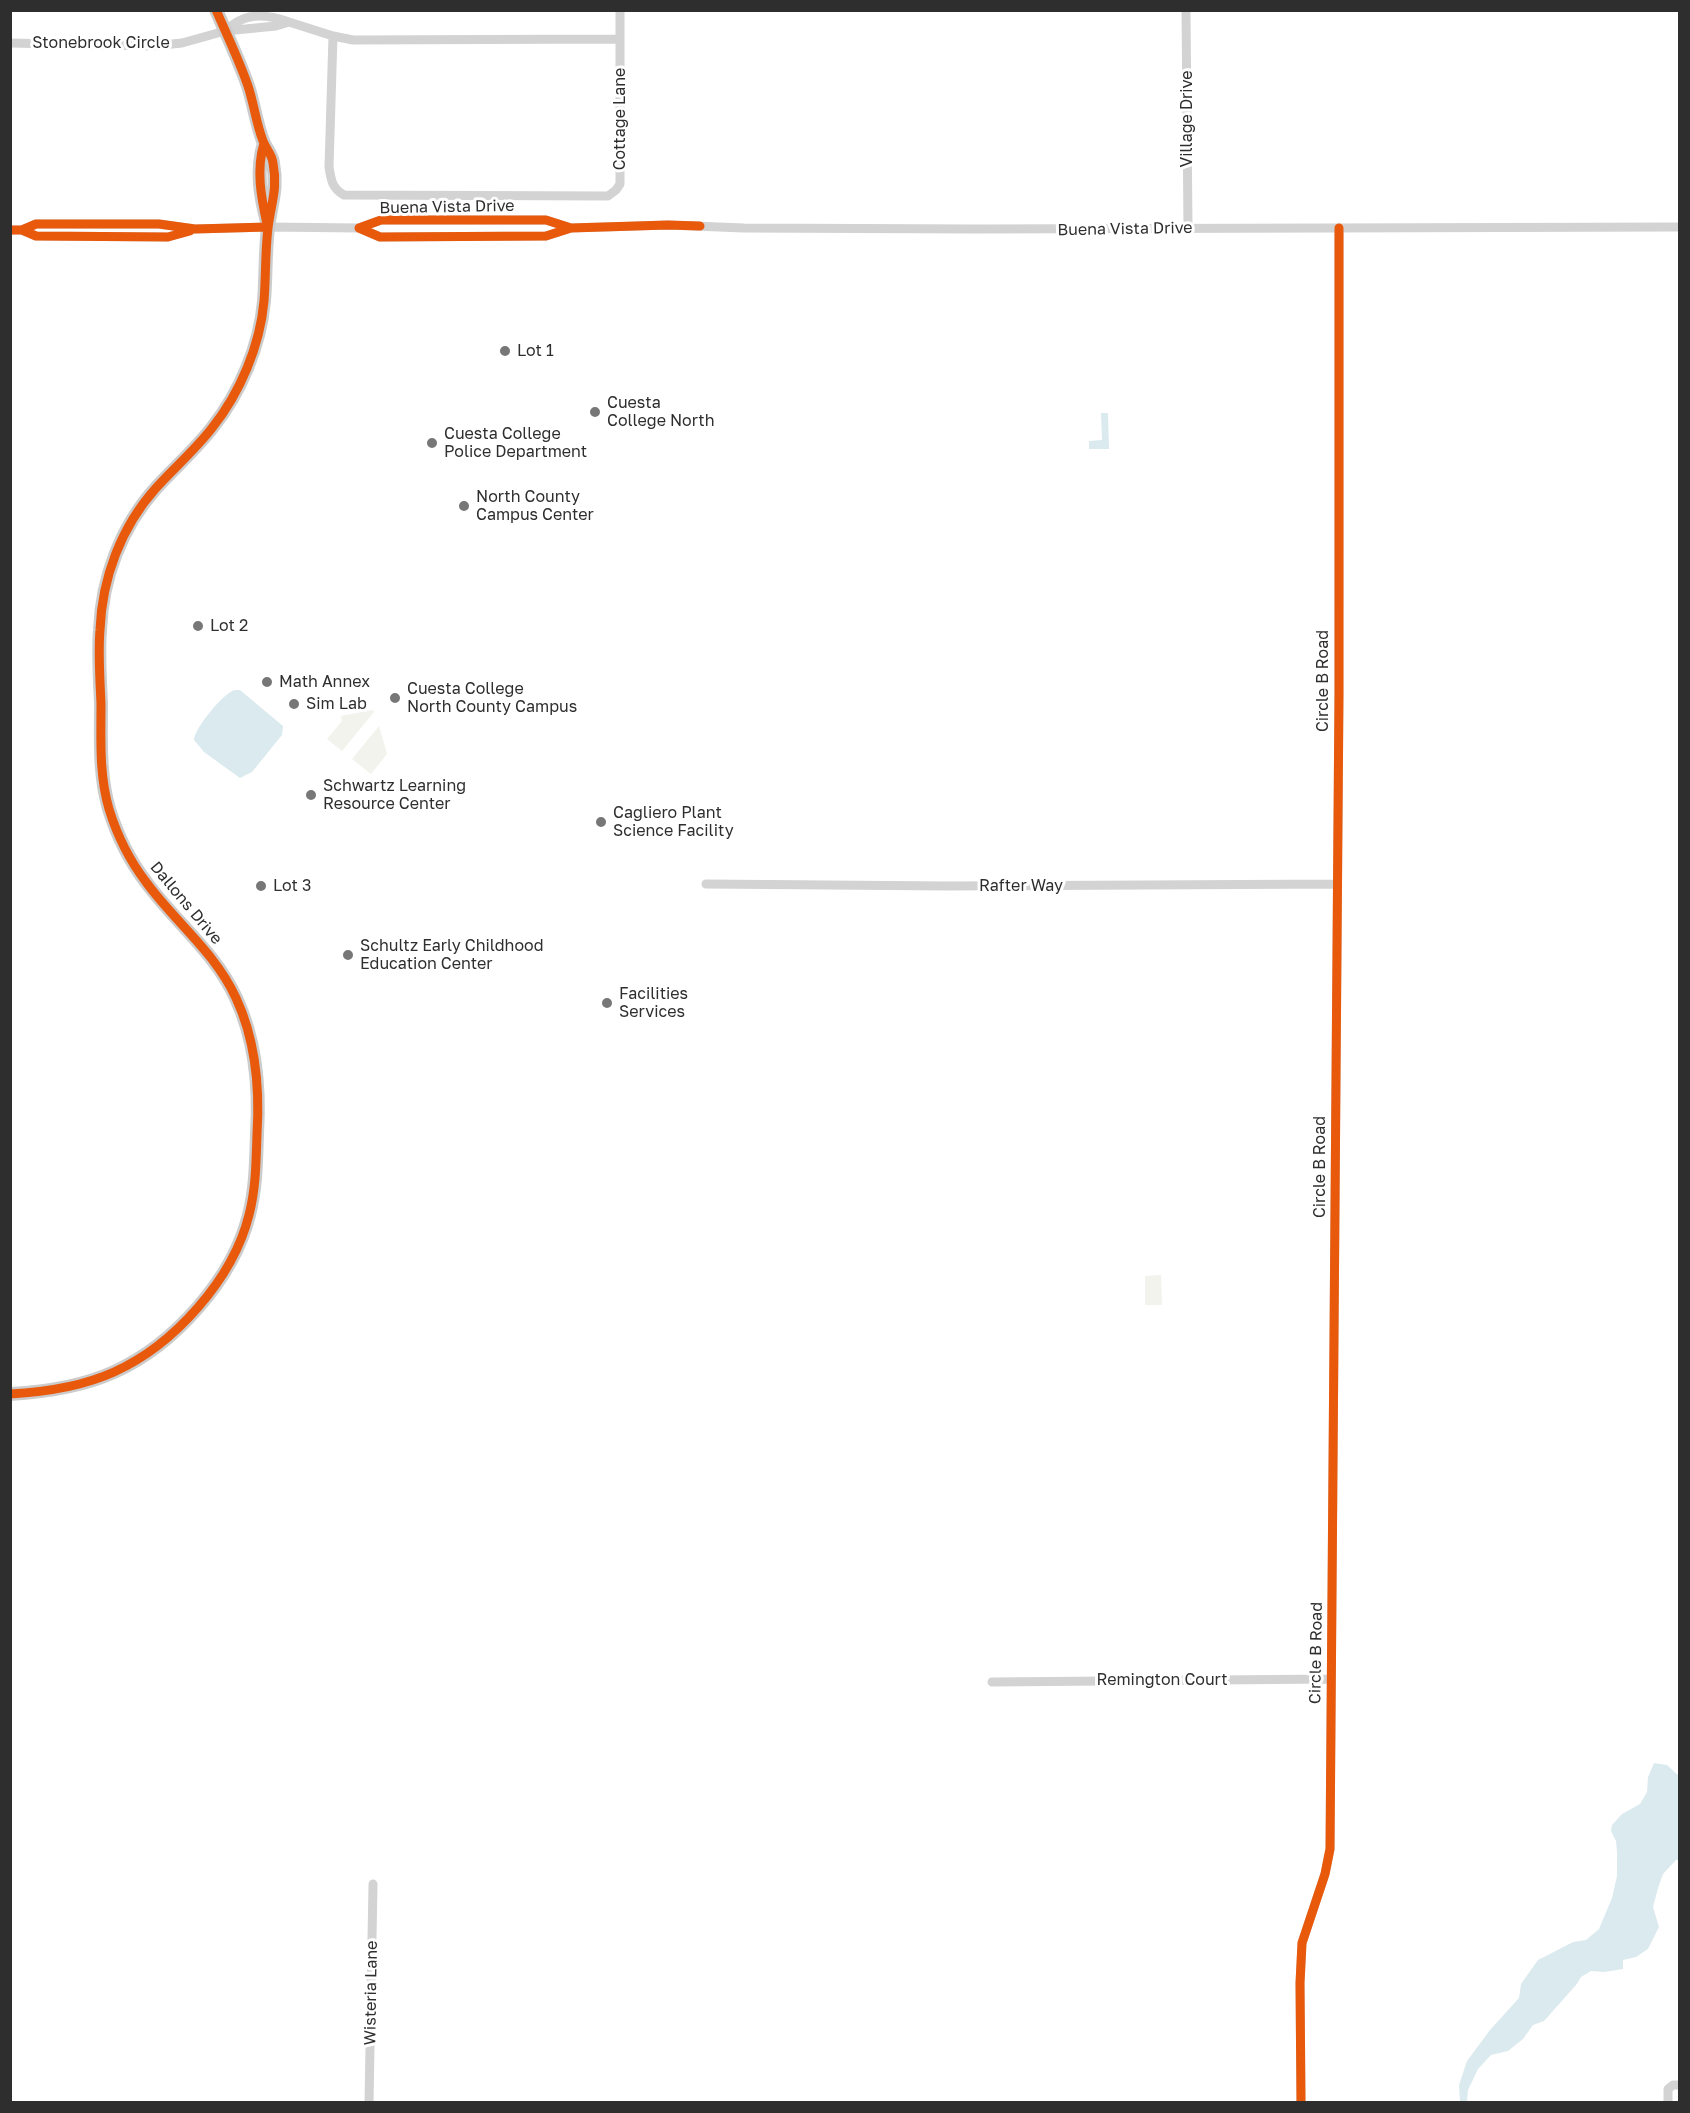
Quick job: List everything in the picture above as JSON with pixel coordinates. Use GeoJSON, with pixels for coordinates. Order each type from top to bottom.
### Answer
{"type":"FeatureCollection","features":[{"type":"Feature","properties":{"kind":"street","name":"Dallons Drive"},"geometry":{"type":"LineString","coordinates":[[10,1394],[47,1392],[77,1385],[114,1372],[144,1355],[170,1336],[203,1302],[218,1282],[235,1251],[248,1220],[255,1185],[259,1103],[254,1057],[237,1000],[222,972],[204,948],[146,883],[127,852],[109,809],[102,770],[99,633],[105,585],[124,534],[154,490],[213,428],[232,398],[249,363],[264,305],[268,227],[275,196],[273,157],[264,143],[246,81],[216,10]]}},
{"type":"Feature","properties":{"kind":"street","name":"Cottage Lane"},"geometry":{"type":"LineString","coordinates":[[333,36],[329,167],[331,183],[336,191],[344,195],[608,196],[620,184],[620,10]]}},
{"type":"Feature","properties":{"kind":"street","name":"Village Drive"},"geometry":{"type":"LineString","coordinates":[[1186,10],[1188,228]]}},
{"type":"Feature","properties":{"kind":"street"},"geometry":{"type":"LineString","coordinates":[[225,31],[276,26],[289,22],[353,40],[620,39]]}},
{"type":"Feature","properties":{"kind":"street","name":"Stonebrook Circle"},"geometry":{"type":"LineString","coordinates":[[10,43],[152,46],[182,43],[225,31]]}},
{"type":"Feature","properties":{"kind":"street","name":"Buena Vista Drive"},"geometry":{"type":"LineString","coordinates":[[10,230],[22,230],[36,224],[159,224],[195,229],[359,228],[381,220],[546,220],[571,228]]}},
{"type":"Feature","properties":{"kind":"street","name":"Buena Vista Drive"},"geometry":{"type":"LineString","coordinates":[[359,228],[380,237],[546,236],[571,228],[668,225],[789,228],[1680,227]]}},
{"type":"Feature","properties":{"kind":"street","name":"Circle B Road"},"geometry":{"type":"LineString","coordinates":[[1301,2103],[1302,1943],[1325,1874],[1330,1849],[1340,228]]}},
{"type":"Feature","properties":{"kind":"street","name":"Rafter Way"},"geometry":{"type":"LineString","coordinates":[[706,884],[950,886],[1337,884]]}},
{"type":"Feature","properties":{"kind":"street","name":"Remington Court"},"geometry":{"type":"LineString","coordinates":[[992,1682],[1331,1679]]}},
{"type":"Feature","properties":{"kind":"street","name":"Wisteria Lane"},"geometry":{"type":"LineString","coordinates":[[369,2103],[373,1884]]}},
{"type":"Feature","properties":{"kind":"street"},"geometry":{"type":"LineString","coordinates":[[1668,2103],[1668,2089],[1673,2085],[1680,2085]]}},
{"type":"Feature","properties":{"kind":"shaded area"},"geometry":{"type":"Polygon","coordinates":[[[1101,413],[1108,413],[1109,449],[1089,449],[1089,441],[1102,440],[1101,413]]]}},
{"type":"Feature","properties":{"kind":"shaded area"},"geometry":{"type":"Polygon","coordinates":[[[235,690],[240,690],[283,726],[282,735],[252,772],[240,778],[204,752],[194,740],[210,712],[224,697],[235,690]]]}},
{"type":"Feature","properties":{"kind":"shaded area"},"geometry":{"type":"Polygon","coordinates":[[[373,710],[374,712],[342,751],[327,739],[342,721],[341,716],[373,710]]]}},
{"type":"Feature","properties":{"kind":"shaded area"},"geometry":{"type":"Polygon","coordinates":[[[379,726],[387,754],[371,774],[352,759],[379,726]]]}},
{"type":"Feature","properties":{"kind":"shaded area"},"geometry":{"type":"Polygon","coordinates":[[[1161,1275],[1162,1305],[1145,1305],[1145,1276],[1161,1275]]]}},
{"type":"Feature","properties":{"kind":"shaded area"},"geometry":{"type":"Polygon","coordinates":[[[1654,1763],[1667,1765],[1679,1776],[1680,1860],[1676,1860],[1663,1874],[1653,1907],[1659,1927],[1648,1949],[1636,1957],[1623,1960],[1623,1969],[1604,1972],[1591,1971],[1581,1977],[1544,2021],[1533,2025],[1523,2039],[1508,2051],[1491,2055],[1478,2069],[1468,2090],[1467,2102],[1460,2102],[1459,2085],[1467,2061],[1490,2030],[1519,1998],[1521,1984],[1538,1960],[1573,1942],[1586,1940],[1599,1929],[1612,1898],[1617,1876],[1616,1841],[1611,1831],[1612,1825],[1622,1814],[1640,1804],[1647,1792],[1648,1777],[1654,1763]]]}},
{"type":"Feature","properties":{"kind":"cycle path"},"geometry":{"type":"LineString","coordinates":[[10,1394],[50,1390],[89,1381],[114,1372],[158,1345],[198,1307],[230,1263],[241,1239],[253,1195],[258,1116],[257,1082],[252,1048],[243,1014],[217,966],[157,897],[129,857],[109,809],[101,757],[100,630],[109,573],[123,536],[144,503],[205,436],[231,400],[247,368],[262,318],[267,237],[274,188],[273,163],[264,144],[244,76],[216,10]]}},
{"type":"Feature","properties":{"kind":"cycle path"},"geometry":{"type":"LineString","coordinates":[[264,143],[260,173],[261,194],[267,224]]}},
{"type":"Feature","properties":{"kind":"cycle path"},"geometry":{"type":"LineString","coordinates":[[359,228],[381,220],[546,220],[571,228],[700,226]]}},
{"type":"Feature","properties":{"kind":"cycle path"},"geometry":{"type":"LineString","coordinates":[[10,230],[22,230],[36,224],[159,224],[195,229],[268,227]]}},
{"type":"Feature","properties":{"kind":"cycle path"},"geometry":{"type":"LineString","coordinates":[[359,228],[380,237],[546,236],[571,228]]}},
{"type":"Feature","properties":{"kind":"cycle path"},"geometry":{"type":"LineString","coordinates":[[1301,2102],[1302,1943],[1325,1874],[1330,1849],[1339,692],[1339,228]]}},
{"type":"Feature","properties":{"kind":"cycle path"},"geometry":{"type":"LineString","coordinates":[[22,230],[36,236],[168,237],[190,231]]}},
{"type":"Feature","properties":{"kind":"place","name":"Lot 1"},"geometry":{"type":"Point","coordinates":[505,351]}},
{"type":"Feature","properties":{"kind":"place","name":"Cuesta College North"},"geometry":{"type":"Point","coordinates":[595,412]}},
{"type":"Feature","properties":{"kind":"place","name":"Cuesta College Police Department"},"geometry":{"type":"Point","coordinates":[432,443]}},
{"type":"Feature","properties":{"kind":"place","name":"North County Campus Center"},"geometry":{"type":"Point","coordinates":[464,506]}},
{"type":"Feature","properties":{"kind":"place","name":"Lot 2"},"geometry":{"type":"Point","coordinates":[198,626]}},
{"type":"Feature","properties":{"kind":"place","name":"Math Annex"},"geometry":{"type":"Point","coordinates":[267,682]}},
{"type":"Feature","properties":{"kind":"place","name":"Cuesta College North County Campus"},"geometry":{"type":"Point","coordinates":[395,698]}},
{"type":"Feature","properties":{"kind":"place","name":"Sim Lab"},"geometry":{"type":"Point","coordinates":[294,704]}},
{"type":"Feature","properties":{"kind":"place","name":"Schwartz Learning Resource Center"},"geometry":{"type":"Point","coordinates":[311,795]}},
{"type":"Feature","properties":{"kind":"place","name":"Cagliero Plant Science Facility"},"geometry":{"type":"Point","coordinates":[601,822]}},
{"type":"Feature","properties":{"kind":"place","name":"Lot 3"},"geometry":{"type":"Point","coordinates":[261,886]}},
{"type":"Feature","properties":{"kind":"place","name":"Schultz Early Childhood Education Center"},"geometry":{"type":"Point","coordinates":[348,955]}},
{"type":"Feature","properties":{"kind":"place","name":"Facilities Services"},"geometry":{"type":"Point","coordinates":[607,1003]}}]}
